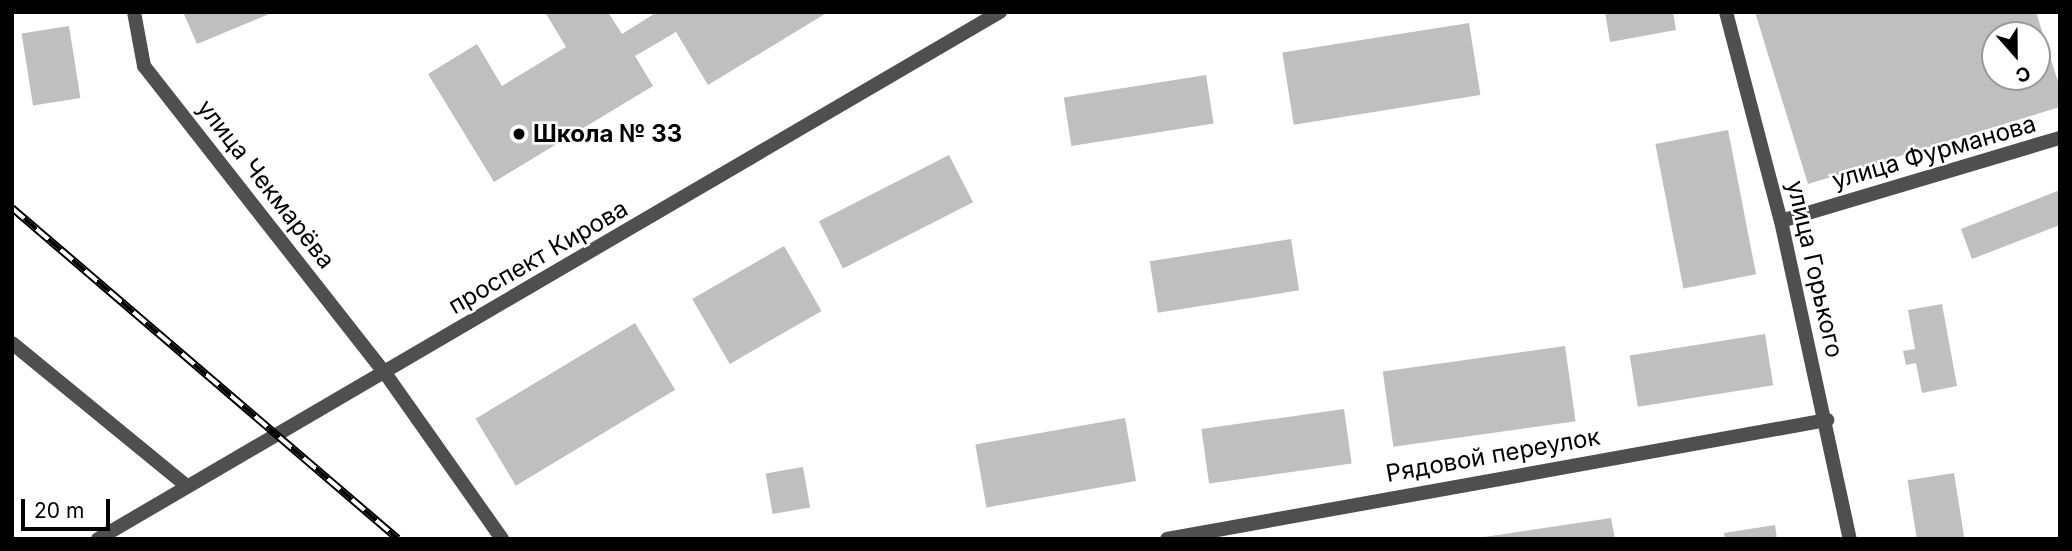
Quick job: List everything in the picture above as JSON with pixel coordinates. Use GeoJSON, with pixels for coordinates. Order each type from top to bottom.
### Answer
{"type":"FeatureCollection","features":[{"type":"Feature","properties":{"kind":"street","name":"улица Чекмарёва"},"geometry":{"type":"LineString","coordinates":[[134,12],[144,66],[385,373],[502,539]]}},
{"type":"Feature","properties":{"kind":"street","name":"проспект Кирова"},"geometry":{"type":"LineString","coordinates":[[98,539],[1000,12]]}},
{"type":"Feature","properties":{"kind":"street","name":"улица Горького"},"geometry":{"type":"LineString","coordinates":[[1726,12],[1781,220],[1827,419],[1850,539]]}},
{"type":"Feature","properties":{"kind":"street","name":"улица Фурманова"},"geometry":{"type":"LineString","coordinates":[[1781,220],[2060,138]]}},
{"type":"Feature","properties":{"kind":"street"},"geometry":{"type":"LineString","coordinates":[[12,343],[187,486]]}},
{"type":"Feature","properties":{"kind":"street","name":"Рядовой переулок"},"geometry":{"type":"LineString","coordinates":[[1167,539],[1827,419]]}},
{"type":"Feature","properties":{"kind":"building"},"geometry":{"type":"Polygon","coordinates":[[[183,12],[274,12],[197,44],[183,12]]]}},
{"type":"Feature","properties":{"kind":"building","name":"Школа № 33"},"geometry":{"type":"Polygon","coordinates":[[[545,12],[608,12],[622,34],[657,12],[828,12],[708,85],[676,32],[635,56],[653,86],[494,182],[428,74],[477,44],[502,86],[566,47],[545,12]]]}},
{"type":"Feature","properties":{"kind":"building"},"geometry":{"type":"Polygon","coordinates":[[[1605,12],[1673,12],[1676,30],[1610,42],[1605,12]]]}},
{"type":"Feature","properties":{"kind":"building"},"geometry":{"type":"Polygon","coordinates":[[[1755,12],[2036,12],[2039,21],[1981,21],[1981,91],[2051,91],[2051,60],[2060,88],[2060,107],[1808,184],[1755,12]]]}},
{"type":"Feature","properties":{"kind":"building"},"geometry":{"type":"Polygon","coordinates":[[[1469,23],[1480,95],[1294,125],[1282,53],[1469,23]]]}},
{"type":"Feature","properties":{"kind":"building"},"geometry":{"type":"Polygon","coordinates":[[[69,26],[80,98],[33,106],[22,34],[69,26]]]}},
{"type":"Feature","properties":{"kind":"building"},"geometry":{"type":"Polygon","coordinates":[[[1206,75],[1214,123],[1071,146],[1064,98],[1206,75]]]}},
{"type":"Feature","properties":{"kind":"building"},"geometry":{"type":"Polygon","coordinates":[[[1728,130],[1756,274],[1683,288],[1655,144],[1728,130]]]}},
{"type":"Feature","properties":{"kind":"building"},"geometry":{"type":"Polygon","coordinates":[[[949,155],[973,202],[843,269],[819,221],[949,155]]]}},
{"type":"Feature","properties":{"kind":"building"},"geometry":{"type":"Polygon","coordinates":[[[2060,190],[2060,225],[1972,259],[1961,229],[2060,190]]]}},
{"type":"Feature","properties":{"kind":"building"},"geometry":{"type":"Polygon","coordinates":[[[1291,239],[1299,290],[1158,313],[1150,261],[1291,239]]]}},
{"type":"Feature","properties":{"kind":"building"},"geometry":{"type":"Polygon","coordinates":[[[784,246],[822,311],[730,364],[692,299],[784,246]]]}},
{"type":"Feature","properties":{"kind":"building"},"geometry":{"type":"Polygon","coordinates":[[[1942,304],[1957,386],[1922,393],[1916,363],[1906,365],[1903,351],[1915,349],[1908,310],[1942,304]]]}},
{"type":"Feature","properties":{"kind":"building"},"geometry":{"type":"Polygon","coordinates":[[[635,323],[675,390],[516,486],[476,419],[635,323]]]}},
{"type":"Feature","properties":{"kind":"building"},"geometry":{"type":"Polygon","coordinates":[[[1765,334],[1773,385],[1638,407],[1630,355],[1765,334]]]}},
{"type":"Feature","properties":{"kind":"building"},"geometry":{"type":"Polygon","coordinates":[[[1565,346],[1576,421],[1393,447],[1383,372],[1565,346]]]}},
{"type":"Feature","properties":{"kind":"building"},"geometry":{"type":"Polygon","coordinates":[[[1344,409],[1352,463],[1209,484],[1201,429],[1344,409]]]}},
{"type":"Feature","properties":{"kind":"building"},"geometry":{"type":"Polygon","coordinates":[[[1125,418],[1136,481],[986,507],[975,444],[1125,418]]]}},
{"type":"Feature","properties":{"kind":"building"},"geometry":{"type":"Polygon","coordinates":[[[803,467],[810,507],[773,514],[766,474],[803,467]]]}},
{"type":"Feature","properties":{"kind":"building"},"geometry":{"type":"Polygon","coordinates":[[[1954,473],[1964,539],[1917,539],[1908,480],[1954,473]]]}},
{"type":"Feature","properties":{"kind":"building"},"geometry":{"type":"Polygon","coordinates":[[[1611,518],[1615,539],[1484,539],[1484,537],[1611,518]]]}},
{"type":"Feature","properties":{"kind":"building"},"geometry":{"type":"Polygon","coordinates":[[[1775,525],[1777,539],[1725,539],[1724,533],[1775,525]]]}},
{"type":"Feature","properties":{"kind":"railway"},"geometry":{"type":"LineString","coordinates":[[12,208],[398,539]]}},
{"type":"Feature","properties":{"kind":"place","name":"Школа № 33"},"geometry":{"type":"Point","coordinates":[519,134]}}]}
